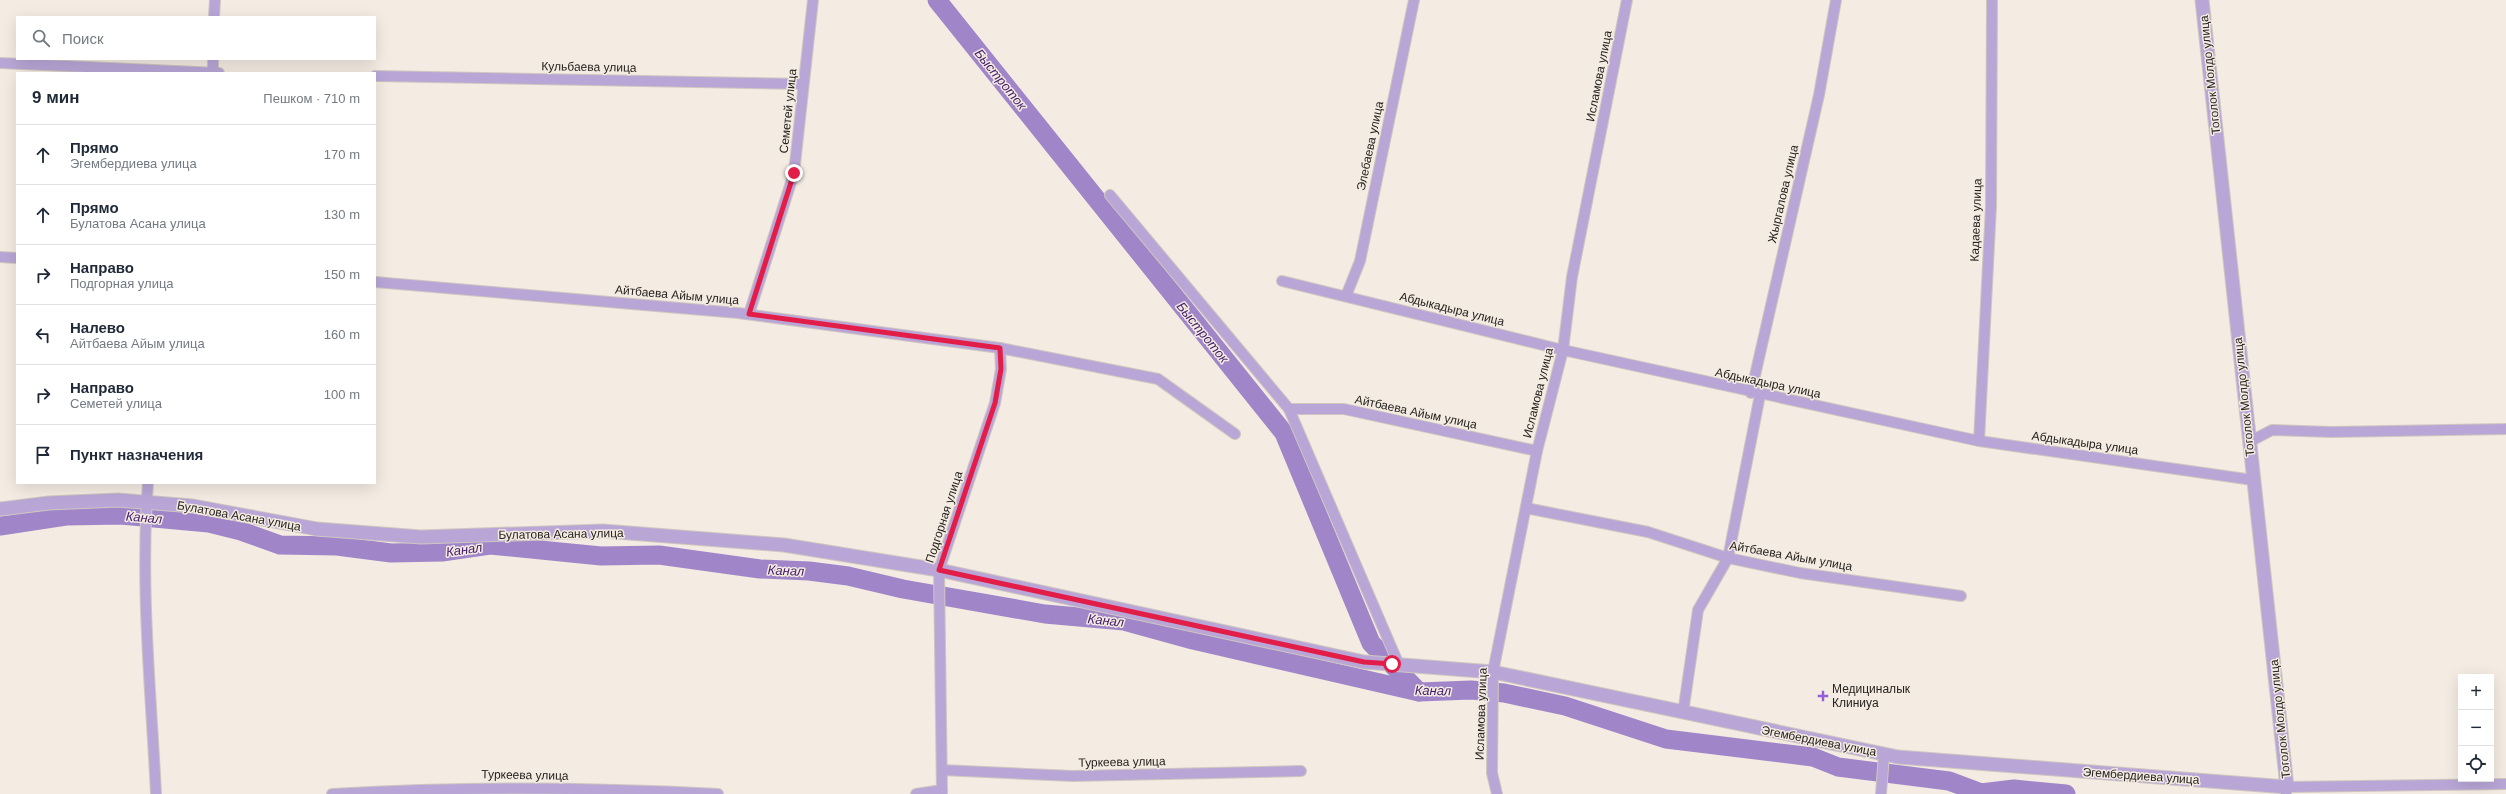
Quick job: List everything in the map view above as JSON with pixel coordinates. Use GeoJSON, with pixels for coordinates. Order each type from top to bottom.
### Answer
{"type":"FeatureCollection","features":[{"type":"Feature","properties":{"kind":"street"},"geometry":{"type":"LineString","coordinates":[[214,16],[215,0]]}},
{"type":"Feature","properties":{"kind":"street","name":"Семетей улица"},"geometry":{"type":"LineString","coordinates":[[749,314],[794,173],[813,0]]}},
{"type":"Feature","properties":{"kind":"street","name":"Элебаева улица"},"geometry":{"type":"LineString","coordinates":[[1346,296],[1360,261],[1414,0]]}},
{"type":"Feature","properties":{"kind":"street","name":"Исламова улица"},"geometry":{"type":"LineString","coordinates":[[1497,794],[1492,773],[1493,672],[1536,451],[1563,350],[1572,277],[1627,0]]}},
{"type":"Feature","properties":{"kind":"street","name":"Жыргалова улица"},"geometry":{"type":"LineString","coordinates":[[1683,714],[1698,610],[1728,558],[1756,394],[1819,95],[1836,0]]}},
{"type":"Feature","properties":{"kind":"street","name":"Кадаева улица"},"geometry":{"type":"LineString","coordinates":[[1979,441],[1991,206],[1992,0]]}},
{"type":"Feature","properties":{"kind":"street","name":"Тоголок Молдо улица"},"geometry":{"type":"LineString","coordinates":[[2202,0],[2287,790]]}},
{"type":"Feature","properties":{"kind":"street"},"geometry":{"type":"LineString","coordinates":[[213,60],[213,72]]}},
{"type":"Feature","properties":{"kind":"street"},"geometry":{"type":"LineString","coordinates":[[0,63],[192,72]]}},
{"type":"Feature","properties":{"kind":"street","name":"Кульбаева улица"},"geometry":{"type":"LineString","coordinates":[[376,76],[803,84]]}},
{"type":"Feature","properties":{"kind":"street"},"geometry":{"type":"LineString","coordinates":[[1110,195],[1289,410],[1399,665]]}},
{"type":"Feature","properties":{"kind":"street"},"geometry":{"type":"LineString","coordinates":[[0,257],[16,258]]}},
{"type":"Feature","properties":{"kind":"street","name":"Абдыкадыра улица"},"geometry":{"type":"LineString","coordinates":[[1282,281],[1563,350],[1756,394],[1979,441],[2253,480]]}},
{"type":"Feature","properties":{"kind":"street","name":"Айтбаева Айым улица"},"geometry":{"type":"LineString","coordinates":[[376,282],[749,314],[1000,348],[1158,378],[1235,434]]}},
{"type":"Feature","properties":{"kind":"street","name":"Подгорная улица"},"geometry":{"type":"LineString","coordinates":[[942,792],[939,570],[995,403],[1001,369],[1000,348]]}},
{"type":"Feature","properties":{"kind":"street","name":"Айтбаева Айым улица"},"geometry":{"type":"LineString","coordinates":[[1289,410],[1344,409],[1536,451]]}},
{"type":"Feature","properties":{"kind":"street"},"geometry":{"type":"LineString","coordinates":[[2249,442],[2272,430],[2332,432],[2506,429]]}},
{"type":"Feature","properties":{"kind":"street"},"geometry":{"type":"LineString","coordinates":[[148,484],[144,517],[146,601],[156,794]]}},
{"type":"Feature","properties":{"kind":"street","name":"Булатова Асана улица"},"geometry":{"type":"LineString","coordinates":[[0,508],[49,503],[111,500],[193,506],[317,529],[421,537],[603,531],[784,545],[939,570],[1142,612]]}},
{"type":"Feature","properties":{"kind":"street","name":"Айтбаева Айым улица"},"geometry":{"type":"LineString","coordinates":[[1526,508],[1648,532],[1728,558],[1800,573],[1961,596]]}},
{"type":"Feature","properties":{"kind":"street","name":"Эгембердиева улица"},"geometry":{"type":"LineString","coordinates":[[1142,612],[1364,662],[1493,672],[1683,714],[1884,754],[2287,790],[2506,784]]}},
{"type":"Feature","properties":{"kind":"street"},"geometry":{"type":"LineString","coordinates":[[1881,794],[1884,754]]}},
{"type":"Feature","properties":{"kind":"street","name":"Туркеева улица"},"geometry":{"type":"LineString","coordinates":[[942,770],[1073,776],[1302,771]]}},
{"type":"Feature","properties":{"kind":"street","name":"Туркеева улица"},"geometry":{"type":"LineString","coordinates":[[332,794],[471,787],[718,794]]}},
{"type":"Feature","properties":{"kind":"street"},"geometry":{"type":"LineString","coordinates":[[916,794],[942,792]]}},
{"type":"Feature","properties":{"kind":"waterway","name":"Быстроток"},"geometry":{"type":"LineString","coordinates":[[937,0],[1284,433],[1371,643],[1419,692]]}},
{"type":"Feature","properties":{"kind":"waterway","name":"Канал"},"geometry":{"type":"LineString","coordinates":[[0,526],[66,516],[121,515],[209,523],[241,531],[280,545],[337,546],[391,553],[442,552],[490,545],[601,556],[659,555],[760,569],[809,571],[848,576],[903,589],[1045,614],[1124,621],[1193,640],[1419,692],[1471,690],[1504,693],[1565,706],[1666,739],[1813,757],[1838,767],[1949,781],[1981,793],[2014,789],[2066,794]]}},
{"type":"Feature","properties":{"kind":"place","name":"Медициналык Клиниуа"},"geometry":{"type":"Point","coordinates":[1823,696]}},
{"type":"Feature","properties":{"kind":"route"},"geometry":{"type":"LineString","coordinates":[[794,173],[749,314],[1000,348],[1001,369],[995,403],[939,570],[1142,612],[1364,662],[1392,664]]}}]}
